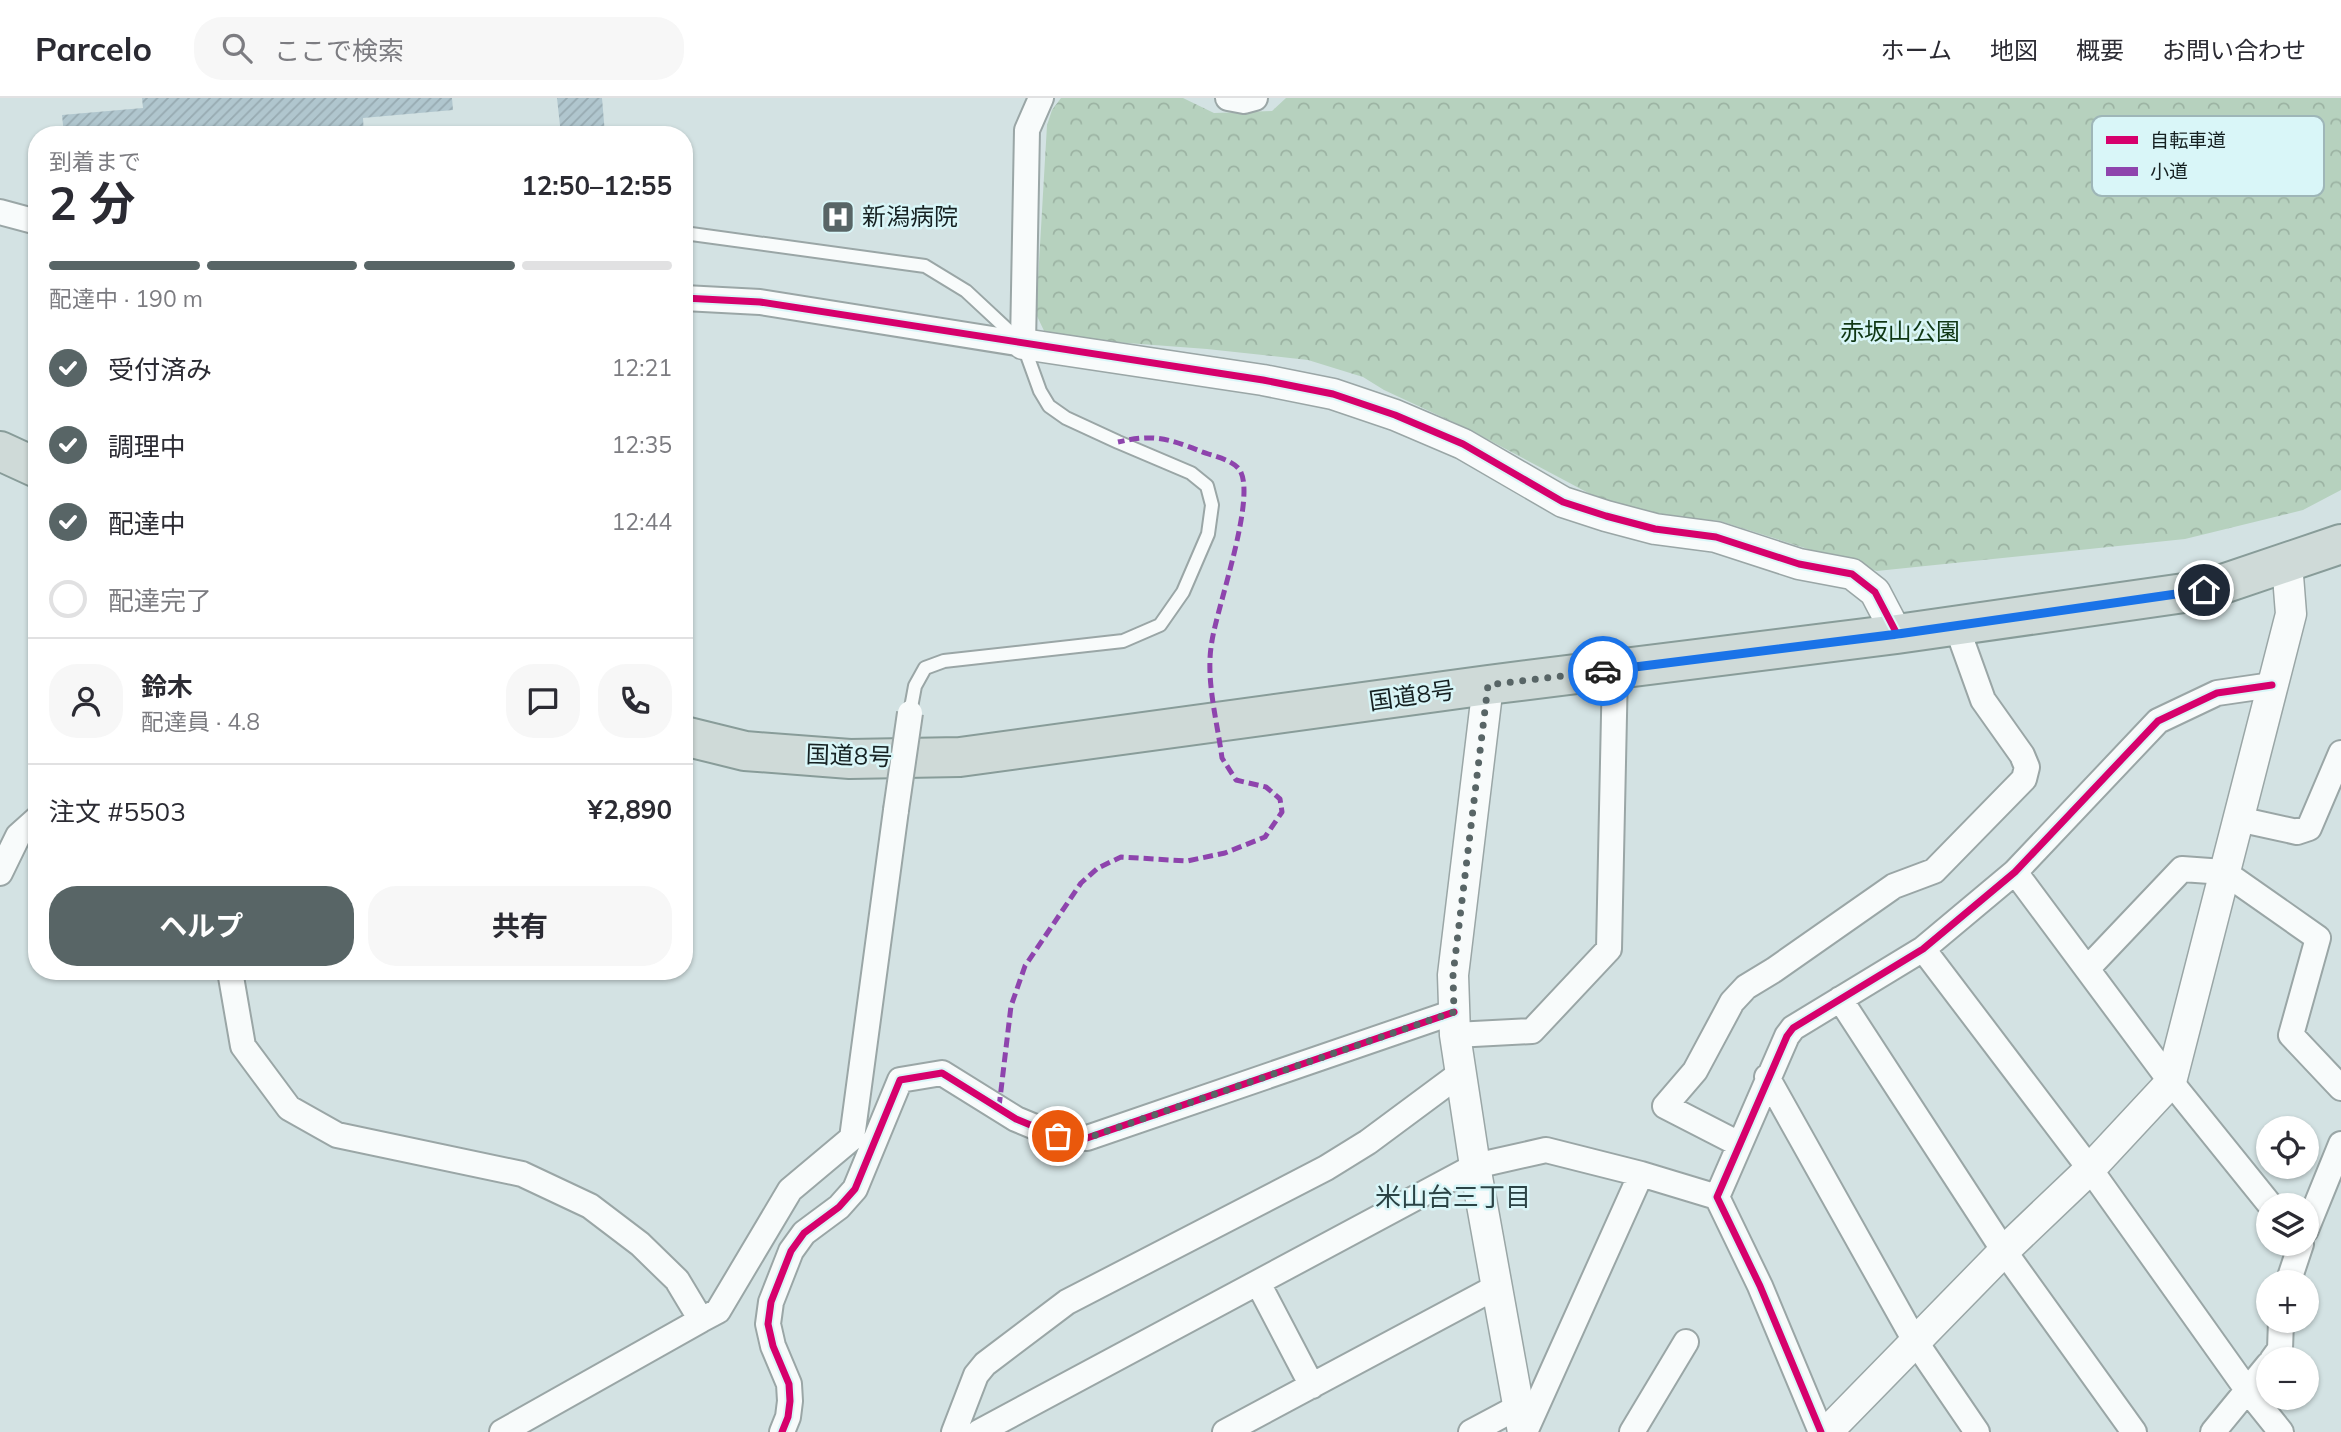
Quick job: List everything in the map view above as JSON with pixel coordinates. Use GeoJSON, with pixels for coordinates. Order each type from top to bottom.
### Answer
{"type":"FeatureCollection","features":[{"type":"Feature","properties":{"kind":"highway"},"geometry":{"type":"LineString","coordinates":[[0,452],[28,464]]}},
{"type":"Feature","properties":{"kind":"highway","name":"国道8号"},"geometry":{"type":"LineString","coordinates":[[693,738],[745,751],[850,759],[960,757],[1488,685],[1898,634],[2204,590],[2341,544]]}},
{"type":"Feature","properties":{"kind":"street"},"geometry":{"type":"LineString","coordinates":[[1023,344],[1027,130],[1041,98]]}},
{"type":"Feature","properties":{"kind":"street"},"geometry":{"type":"LineString","coordinates":[[1228,98],[1244,101],[1255,98]]}},
{"type":"Feature","properties":{"kind":"street"},"geometry":{"type":"LineString","coordinates":[[0,212],[28,220]]}},
{"type":"Feature","properties":{"kind":"street"},"geometry":{"type":"LineString","coordinates":[[693,298],[760,302],[1263,380],[1333,394],[1463,444],[1563,502],[1655,529],[1716,537],[1799,564],[1852,574],[1875,592],[1898,634]]}},
{"type":"Feature","properties":{"kind":"street"},"geometry":{"type":"LineString","coordinates":[[1827,1432],[2004,1251],[2090,1169],[2171,1082],[2291,614],[2287,564]]}},
{"type":"Feature","properties":{"kind":"street"},"geometry":{"type":"LineString","coordinates":[[1739,1144],[1665,1106],[1695,1071],[1732,1002],[1746,987],[1894,886],[1934,871],[2024,779],[2027,767],[2022,755],[1983,700],[1956,625]]}},
{"type":"Feature","properties":{"kind":"street"},"geometry":{"type":"LineString","coordinates":[[782,1432],[789,1409],[789,1384],[773,1346],[768,1324],[771,1302],[791,1251],[804,1233],[839,1207],[855,1189],[900,1080],[942,1073],[1016,1119],[1058,1136],[1087,1138],[1455,1023],[1532,1031],[1609,949],[1615,669]]}},
{"type":"Feature","properties":{"kind":"street"},"geometry":{"type":"LineString","coordinates":[[1488,685],[1453,975],[1455,1023],[1475,1166],[1522,1424]]}},
{"type":"Feature","properties":{"kind":"street"},"geometry":{"type":"LineString","coordinates":[[1717,1197],[1767,1077],[1787,1036],[1794,1028],[1923,948],[2015,872],[2158,721],[2217,693],[2272,685]]}},
{"type":"Feature","properties":{"kind":"street"},"geometry":{"type":"LineString","coordinates":[[502,1432],[718,1311],[790,1190],[852,1138],[910,713]]}},
{"type":"Feature","properties":{"kind":"street"},"geometry":{"type":"LineString","coordinates":[[2238,819],[2297,832],[2309,828],[2341,753]]}},
{"type":"Feature","properties":{"kind":"street"},"geometry":{"type":"LineString","coordinates":[[0,873],[18,835],[28,827]]}},
{"type":"Feature","properties":{"kind":"street"},"geometry":{"type":"LineString","coordinates":[[2087,969],[2182,869],[2224,872],[2318,938],[2291,1035],[2341,1088]]}},
{"type":"Feature","properties":{"kind":"street"},"geometry":{"type":"LineString","coordinates":[[2015,872],[2171,1082],[2261,1193]]}},
{"type":"Feature","properties":{"kind":"street"},"geometry":{"type":"LineString","coordinates":[[1923,948],[2090,1169],[2248,1391],[2281,1432]]}},
{"type":"Feature","properties":{"kind":"street"},"geometry":{"type":"LineString","coordinates":[[232,980],[243,1046],[289,1108],[337,1135],[522,1174],[590,1206],[640,1244],[677,1280],[701,1320]]}},
{"type":"Feature","properties":{"kind":"street"},"geometry":{"type":"LineString","coordinates":[[1840,999],[2004,1251],[2134,1432]]}},
{"type":"Feature","properties":{"kind":"street"},"geometry":{"type":"LineString","coordinates":[[954,1432],[976,1375],[985,1364],[1067,1302],[1326,1168],[1368,1142],[1461,1073]]}},
{"type":"Feature","properties":{"kind":"street"},"geometry":{"type":"LineString","coordinates":[[1767,1077],[1915,1341],[1977,1432]]}},
{"type":"Feature","properties":{"kind":"street"},"geometry":{"type":"LineString","coordinates":[[2319,1198],[2341,1144]]}},
{"type":"Feature","properties":{"kind":"street"},"geometry":{"type":"LineString","coordinates":[[978,1432],[1020,1424],[1258,1283],[1475,1166],[1546,1150],[1717,1197],[1760,1286],[1821,1432]]}},
{"type":"Feature","properties":{"kind":"street"},"geometry":{"type":"LineString","coordinates":[[1522,1424],[1641,1174]]}},
{"type":"Feature","properties":{"kind":"street"},"geometry":{"type":"LineString","coordinates":[[1258,1283],[1312,1385]]}},
{"type":"Feature","properties":{"kind":"street"},"geometry":{"type":"LineString","coordinates":[[1225,1432],[1498,1286]]}},
{"type":"Feature","properties":{"kind":"street"},"geometry":{"type":"LineString","coordinates":[[1632,1432],[1686,1342]]}},
{"type":"Feature","properties":{"kind":"street"},"geometry":{"type":"LineString","coordinates":[[2213,1432],[2256,1381]]}},
{"type":"Feature","properties":{"kind":"street"},"geometry":{"type":"LineString","coordinates":[[1471,1432],[1522,1424]]}},
{"type":"Feature","properties":{"kind":"lane"},"geometry":{"type":"LineString","coordinates":[[693,234],[925,266],[965,291],[1023,344],[1040,391],[1049,406],[1066,418],[1191,473],[1207,486],[1212,505],[1208,534],[1183,592],[1160,625],[1123,641],[944,661],[925,668],[915,686],[910,713]]}},
{"type":"Feature","properties":{"kind":"green space","name":"赤坂山公園"},"geometry":{"type":"Polygon","coordinates":[[[1061,98],[1183,98],[1214,113],[1272,111],[1286,98],[2341,98],[2341,490],[2303,510],[2185,539],[1877,571],[1720,521],[1653,514],[1594,496],[1363,377],[1308,360],[1047,337],[1036,314],[1047,125],[1052,110],[1061,98]]]}},
{"type":"Feature","properties":{"kind":"building"},"geometry":{"type":"Polygon","coordinates":[[[142,98],[452,98],[453,110],[363,118],[363,126],[63,126],[62,115],[143,108],[142,98]]]}},
{"type":"Feature","properties":{"kind":"building"},"geometry":{"type":"Polygon","coordinates":[[[557,98],[602,98],[604,126],[560,126],[557,98]]]}},
{"type":"Feature","properties":{"kind":"marked path"},"geometry":{"type":"LineString","coordinates":[[999,1107],[1011,1006],[1025,966],[1081,883],[1098,868],[1121,857],[1187,861],[1225,853],[1265,837],[1282,812],[1280,799],[1266,787],[1236,780],[1222,758],[1212,699],[1212,641],[1244,502],[1244,482],[1239,469],[1226,460],[1169,440],[1141,438],[1118,442]]}},
{"type":"Feature","properties":{"kind":"cycle path"},"geometry":{"type":"LineString","coordinates":[[693,298],[760,302],[1263,380],[1333,394],[1395,415],[1463,444],[1563,502],[1655,529],[1716,537],[1799,564],[1852,574],[1875,592],[1897,634]]}},
{"type":"Feature","properties":{"kind":"cycle path"},"geometry":{"type":"LineString","coordinates":[[1821,1432],[1760,1286],[1717,1197],[1787,1036],[1793,1028],[1923,949],[2015,872],[2158,721],[2217,693],[2272,685]]}},
{"type":"Feature","properties":{"kind":"cycle path"},"geometry":{"type":"LineString","coordinates":[[782,1432],[788,1417],[789,1384],[773,1346],[768,1324],[771,1302],[791,1251],[804,1233],[839,1207],[855,1189],[900,1080],[942,1073],[1016,1119],[1057,1136],[1087,1138],[1454,1012]]}},
{"type":"Feature","properties":{"kind":"way so far"},"geometry":{"type":"LineString","coordinates":[[1058,1136],[1087,1138],[1454,1012],[1453,975],[1488,685],[1603,671]]}},
{"type":"Feature","properties":{"kind":"place","name":"新潟病院"},"geometry":{"type":"Point","coordinates":[838,217]}},
{"type":"Feature","properties":{"kind":"district","name":"米山台三丁目"},"geometry":{"type":"Point","coordinates":[1453,1197]}},
{"type":"Feature","properties":{"kind":"route"},"geometry":{"type":"LineString","coordinates":[[1603,671],[1898,634],[2204,590]]}}]}
